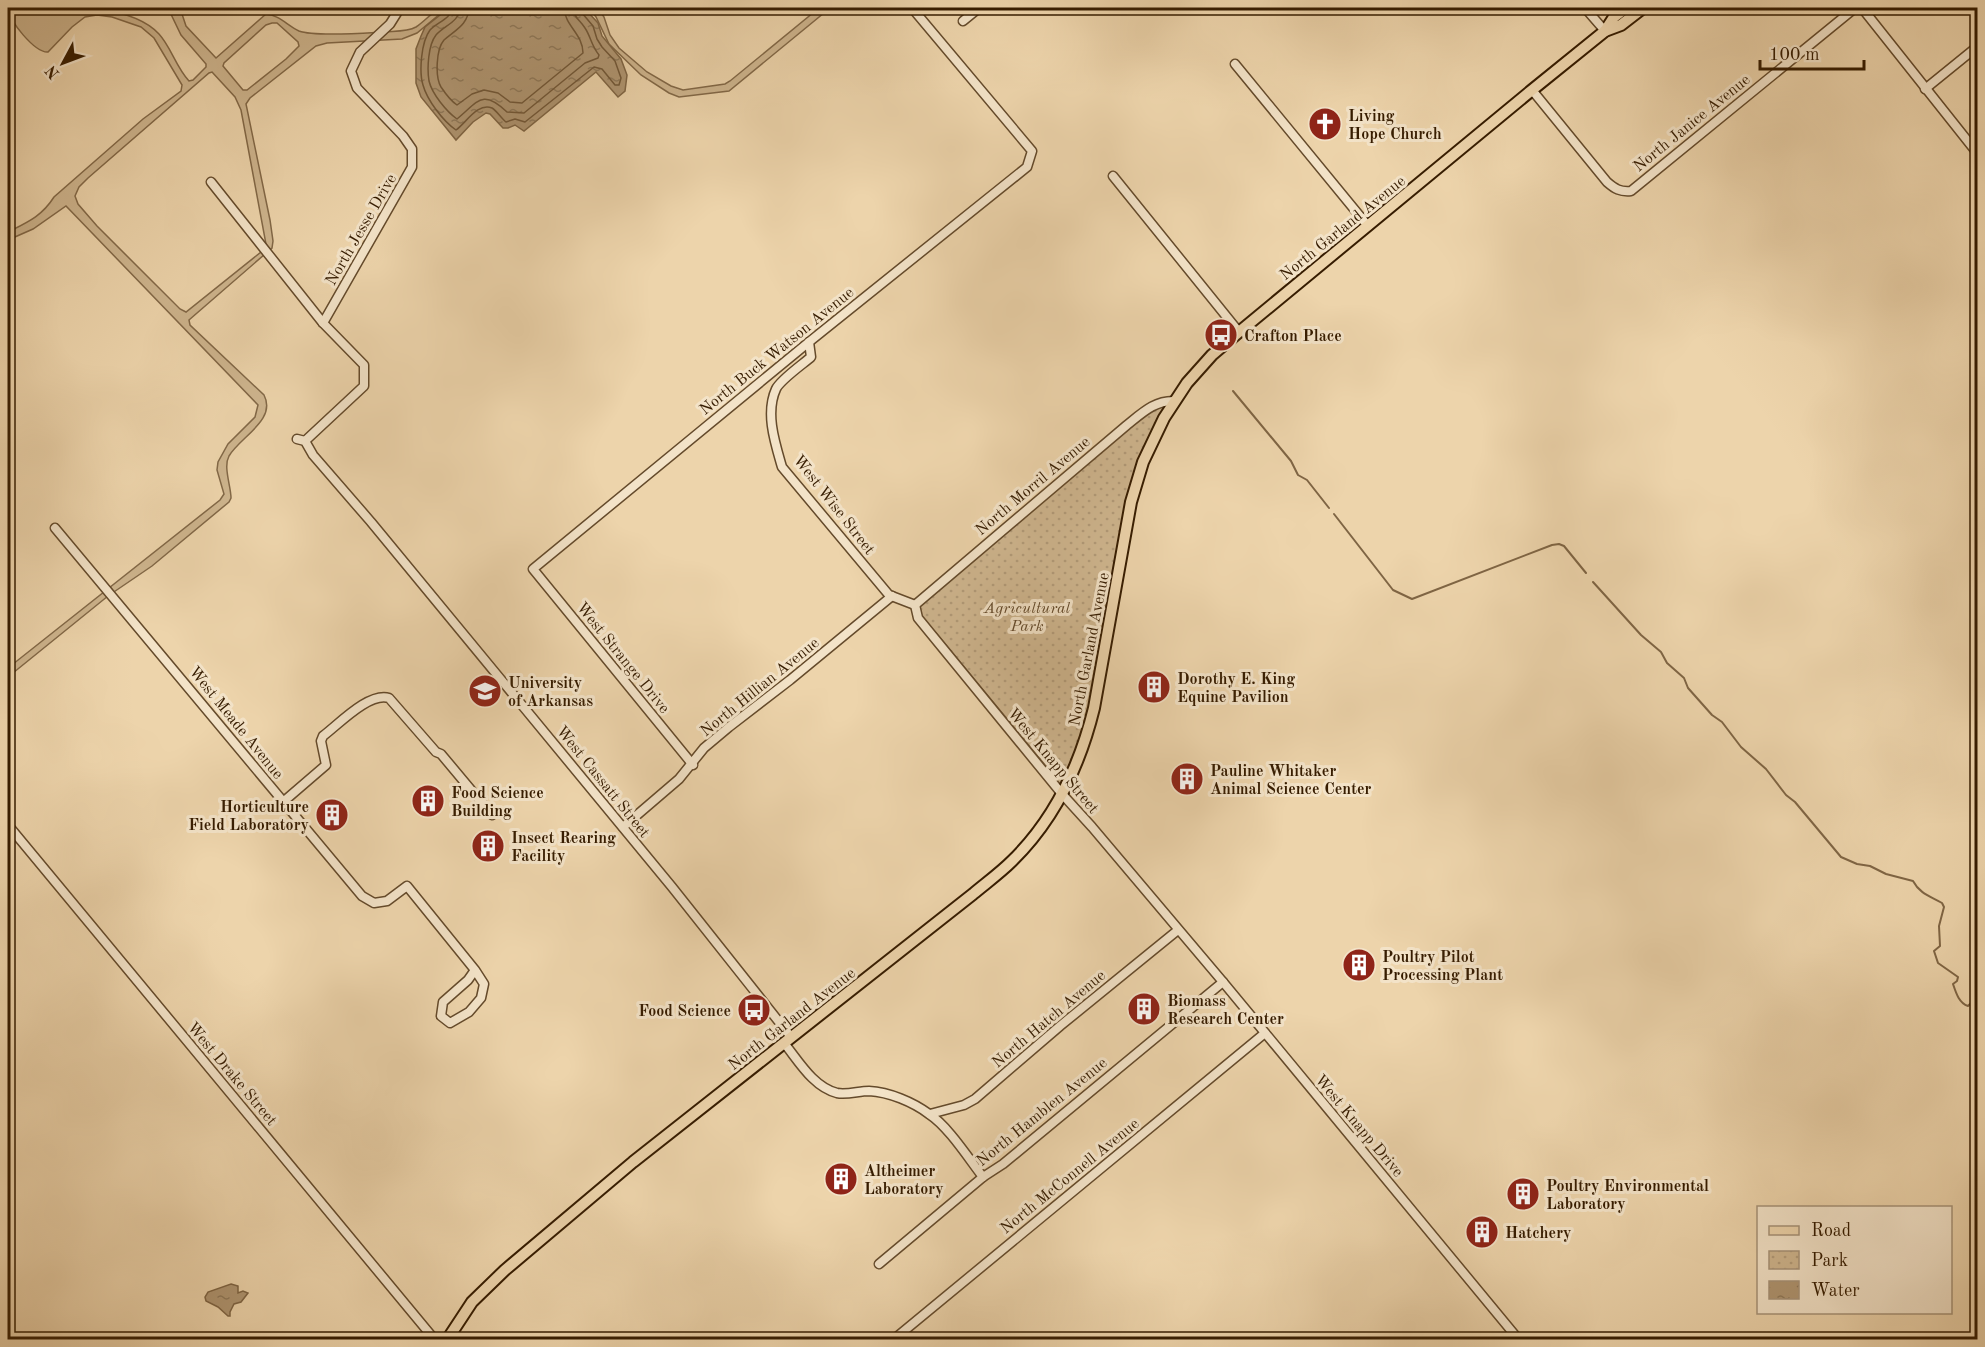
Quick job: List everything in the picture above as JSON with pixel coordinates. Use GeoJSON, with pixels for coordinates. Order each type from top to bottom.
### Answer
{"type":"FeatureCollection","features":[{"type":"Feature","properties":{"kind":"main road","name":"North Garland Avenue"},"geometry":{"type":"LineString","coordinates":[[447,1340],[472,1302],[505,1270],[633,1162],[1012,861],[1045,822],[1079,759],[1094,708],[1135,487],[1149,447],[1175,400],[1199,368],[1239,332],[1605,31],[1614,17],[1626,8]]}},
{"type":"Feature","properties":{"kind":"main road","name":"North Garland Avenue"},"geometry":{"type":"LineString","coordinates":[[1605,31],[1621,25],[1643,8]]}},
{"type":"Feature","properties":{"kind":"street","name":"North Jesse Drive"},"geometry":{"type":"LineString","coordinates":[[324,324],[412,167],[411,149],[357,88],[351,71],[360,52],[390,24],[400,8]]}},
{"type":"Feature","properties":{"kind":"street","name":"North Buck Watson Avenue"},"geometry":{"type":"LineString","coordinates":[[533,569],[809,342],[1027,167],[1032,151],[912,8]]}},
{"type":"Feature","properties":{"kind":"street"},"geometry":{"type":"LineString","coordinates":[[963,21],[979,8]]}},
{"type":"Feature","properties":{"kind":"street"},"geometry":{"type":"LineString","coordinates":[[1585,8],[1605,31]]}},
{"type":"Feature","properties":{"kind":"street","name":"North Janice Avenue"},"geometry":{"type":"LineString","coordinates":[[1532,90],[1607,182],[1623,192],[1631,191],[1855,8]]}},
{"type":"Feature","properties":{"kind":"street"},"geometry":{"type":"LineString","coordinates":[[1862,8],[1977,154]]}},
{"type":"Feature","properties":{"kind":"street"},"geometry":{"type":"LineString","coordinates":[[1925,89],[1977,46]]}},
{"type":"Feature","properties":{"kind":"street"},"geometry":{"type":"LineString","coordinates":[[1235,64],[1368,226]]}},
{"type":"Feature","properties":{"kind":"street"},"geometry":{"type":"LineString","coordinates":[[1113,176],[1239,332]]}},
{"type":"Feature","properties":{"kind":"street"},"geometry":{"type":"LineString","coordinates":[[211,182],[324,324]]}},
{"type":"Feature","properties":{"kind":"street","name":"West Cassatt Street"},"geometry":{"type":"LineString","coordinates":[[324,324],[364,365],[364,386],[301,440],[622,827],[787,1040],[805,1070],[827,1088],[838,1093],[868,1091],[890,1094],[930,1114]]}},
{"type":"Feature","properties":{"kind":"street","name":"West Wise Street"},"geometry":{"type":"LineString","coordinates":[[809,342],[811,357],[776,387],[771,414],[782,467],[889,595],[915,605]]}},
{"type":"Feature","properties":{"kind":"street","name":"North Morril Avenue"},"geometry":{"type":"LineString","coordinates":[[915,605],[1127,425],[1155,404],[1163,400],[1175,400]]}},
{"type":"Feature","properties":{"kind":"street","name":"West Meade Avenue"},"geometry":{"type":"LineString","coordinates":[[56,528],[362,896],[374,903],[387,902],[407,886],[475,970]]}},
{"type":"Feature","properties":{"kind":"street","name":"West Strange Drive"},"geometry":{"type":"LineString","coordinates":[[533,569],[692,764]]}},
{"type":"Feature","properties":{"kind":"street","name":"North Hillian Avenue"},"geometry":{"type":"LineString","coordinates":[[622,827],[661,795],[692,764],[704,748],[800,673],[892,596]]}},
{"type":"Feature","properties":{"kind":"street","name":"West Knapp Street"},"geometry":{"type":"LineString","coordinates":[[915,605],[918,618],[1062,794],[1178,930]]}},
{"type":"Feature","properties":{"kind":"street"},"geometry":{"type":"LineString","coordinates":[[283,802],[326,765],[321,741],[323,736],[360,707],[375,697],[382,696],[389,698],[492,814]]}},
{"type":"Feature","properties":{"kind":"street","name":"West Drake Street"},"geometry":{"type":"LineString","coordinates":[[8,825],[435,1340]]}},
{"type":"Feature","properties":{"kind":"street","name":"West Knapp Drive"},"geometry":{"type":"LineString","coordinates":[[1178,930],[1519,1340]]}},
{"type":"Feature","properties":{"kind":"street","name":"North Hatch Avenue"},"geometry":{"type":"LineString","coordinates":[[930,1114],[964,1105],[975,1099],[1178,930]]}},
{"type":"Feature","properties":{"kind":"street"},"geometry":{"type":"LineString","coordinates":[[475,970],[484,984],[481,998],[469,1012],[450,1023],[441,1016],[443,1002],[468,980],[475,970]]}},
{"type":"Feature","properties":{"kind":"street","name":"North Hamblen Avenue"},"geometry":{"type":"LineString","coordinates":[[879,1264],[983,1177],[1004,1164],[1223,982]]}},
{"type":"Feature","properties":{"kind":"street","name":"North McConnell Avenue"},"geometry":{"type":"LineString","coordinates":[[893,1340],[1265,1034]]}},
{"type":"Feature","properties":{"kind":"street"},"geometry":{"type":"LineString","coordinates":[[930,1114],[983,1177]]}},
{"type":"Feature","properties":{"kind":"green space"},"geometry":{"type":"Polygon","coordinates":[[[66,7],[88,8],[128,16],[145,23],[159,34],[189,81],[206,67],[206,64],[181,35],[168,8],[180,8],[186,26],[216,58],[266,14],[279,18],[306,33],[340,34],[409,30],[438,10],[447,8],[417,33],[402,39],[327,43],[316,46],[250,98],[246,104],[270,220],[272,248],[189,320],[190,325],[264,395],[267,404],[262,420],[234,449],[227,460],[231,498],[152,566],[108,596],[8,677],[8,668],[220,500],[224,494],[217,470],[218,462],[228,444],[255,417],[258,405],[66,206],[33,229],[8,240],[8,232],[39,214],[54,197],[143,119],[181,91],[182,85],[154,38],[141,27],[112,17],[97,15],[85,17],[48,52],[30,42],[9,13],[8,8],[66,7]],[[277,23],[266,25],[224,63],[223,66],[243,90],[247,90],[299,46],[298,42],[277,23]],[[212,72],[88,178],[79,187],[75,196],[78,204],[97,226],[180,309],[186,312],[261,252],[266,244],[241,110],[235,97],[212,72]]]}},
{"type":"Feature","properties":{"kind":"green space"},"geometry":{"type":"Polygon","coordinates":[[[589,8],[598,8],[604,17],[610,35],[619,48],[647,72],[683,90],[725,84],[819,8],[830,8],[729,91],[679,97],[641,75],[609,44],[589,8]]]}},
{"type":"Feature","properties":{"kind":"green space","name":"Agricultural Park"},"geometry":{"type":"Polygon","coordinates":[[[1163,404],[1164,409],[1144,450],[1091,704],[1081,740],[1061,786],[1057,786],[1047,773],[1050,771],[923,620],[919,607],[922,600],[1134,424],[1158,405],[1163,404]]]}},
{"type":"Feature","properties":{"kind":"water"},"geometry":{"type":"Polygon","coordinates":[[[449,8],[585,9],[598,23],[602,36],[621,59],[627,75],[625,91],[618,97],[596,72],[524,131],[515,125],[503,128],[490,114],[486,113],[473,122],[456,140],[421,97],[416,83],[416,49],[421,36],[425,27],[449,8]]]}},
{"type":"Feature","properties":{"kind":"water"},"geometry":{"type":"Polygon","coordinates":[[[231,1284],[238,1286],[238,1293],[243,1291],[248,1293],[241,1302],[234,1304],[228,1316],[218,1307],[206,1301],[205,1297],[208,1292],[231,1284]]]}},
{"type":"Feature","properties":{"kind":"waterway"},"geometry":{"type":"LineString","coordinates":[[1233,391],[1291,461],[1298,475],[1307,480],[1329,508]]}},
{"type":"Feature","properties":{"kind":"waterway"},"geometry":{"type":"LineString","coordinates":[[1334,514],[1393,590],[1412,599],[1552,545],[1564,546],[1586,573]]}},
{"type":"Feature","properties":{"kind":"waterway"},"geometry":{"type":"LineString","coordinates":[[1593,582],[1641,635],[1661,652],[1667,663],[1684,678],[1688,688],[1712,715],[1722,722],[1741,747],[1766,769],[1841,857],[1857,864],[1870,866],[1886,874],[1913,881],[1922,892],[1942,903],[1944,907],[1939,926],[1940,946],[1934,951],[1938,963],[1958,977],[1953,984],[1962,1003],[1968,1006],[1978,1000]]}},
{"type":"Feature","properties":{"kind":"place","name":"Living Hope Church"},"geometry":{"type":"Point","coordinates":[1325,124]}},
{"type":"Feature","properties":{"kind":"place","name":"Crafton Place"},"geometry":{"type":"Point","coordinates":[1221,335]}},
{"type":"Feature","properties":{"kind":"place","name":"Dorothy E. King Equine Pavilion"},"geometry":{"type":"Point","coordinates":[1154,687]}},
{"type":"Feature","properties":{"kind":"place","name":"University of Arkansas"},"geometry":{"type":"Point","coordinates":[485,691]}},
{"type":"Feature","properties":{"kind":"place","name":"Pauline Whitaker Animal Science Center"},"geometry":{"type":"Point","coordinates":[1187,779]}},
{"type":"Feature","properties":{"kind":"place","name":"Food Science Building"},"geometry":{"type":"Point","coordinates":[428,801]}},
{"type":"Feature","properties":{"kind":"place","name":"Horticulture Field Laboratory"},"geometry":{"type":"Point","coordinates":[332,815]}},
{"type":"Feature","properties":{"kind":"place","name":"Insect Rearing Facility"},"geometry":{"type":"Point","coordinates":[488,846]}},
{"type":"Feature","properties":{"kind":"place","name":"Poultry Pilot Processing Plant"},"geometry":{"type":"Point","coordinates":[1359,965]}},
{"type":"Feature","properties":{"kind":"place","name":"Biomass Research Center"},"geometry":{"type":"Point","coordinates":[1144,1009]}},
{"type":"Feature","properties":{"kind":"place","name":"Food Science"},"geometry":{"type":"Point","coordinates":[754,1010]}},
{"type":"Feature","properties":{"kind":"place","name":"Altheimer Laboratory"},"geometry":{"type":"Point","coordinates":[841,1179]}},
{"type":"Feature","properties":{"kind":"place","name":"Poultry Environmental Laboratory"},"geometry":{"type":"Point","coordinates":[1523,1194]}},
{"type":"Feature","properties":{"kind":"place","name":"Hatchery"},"geometry":{"type":"Point","coordinates":[1482,1232]}}]}
